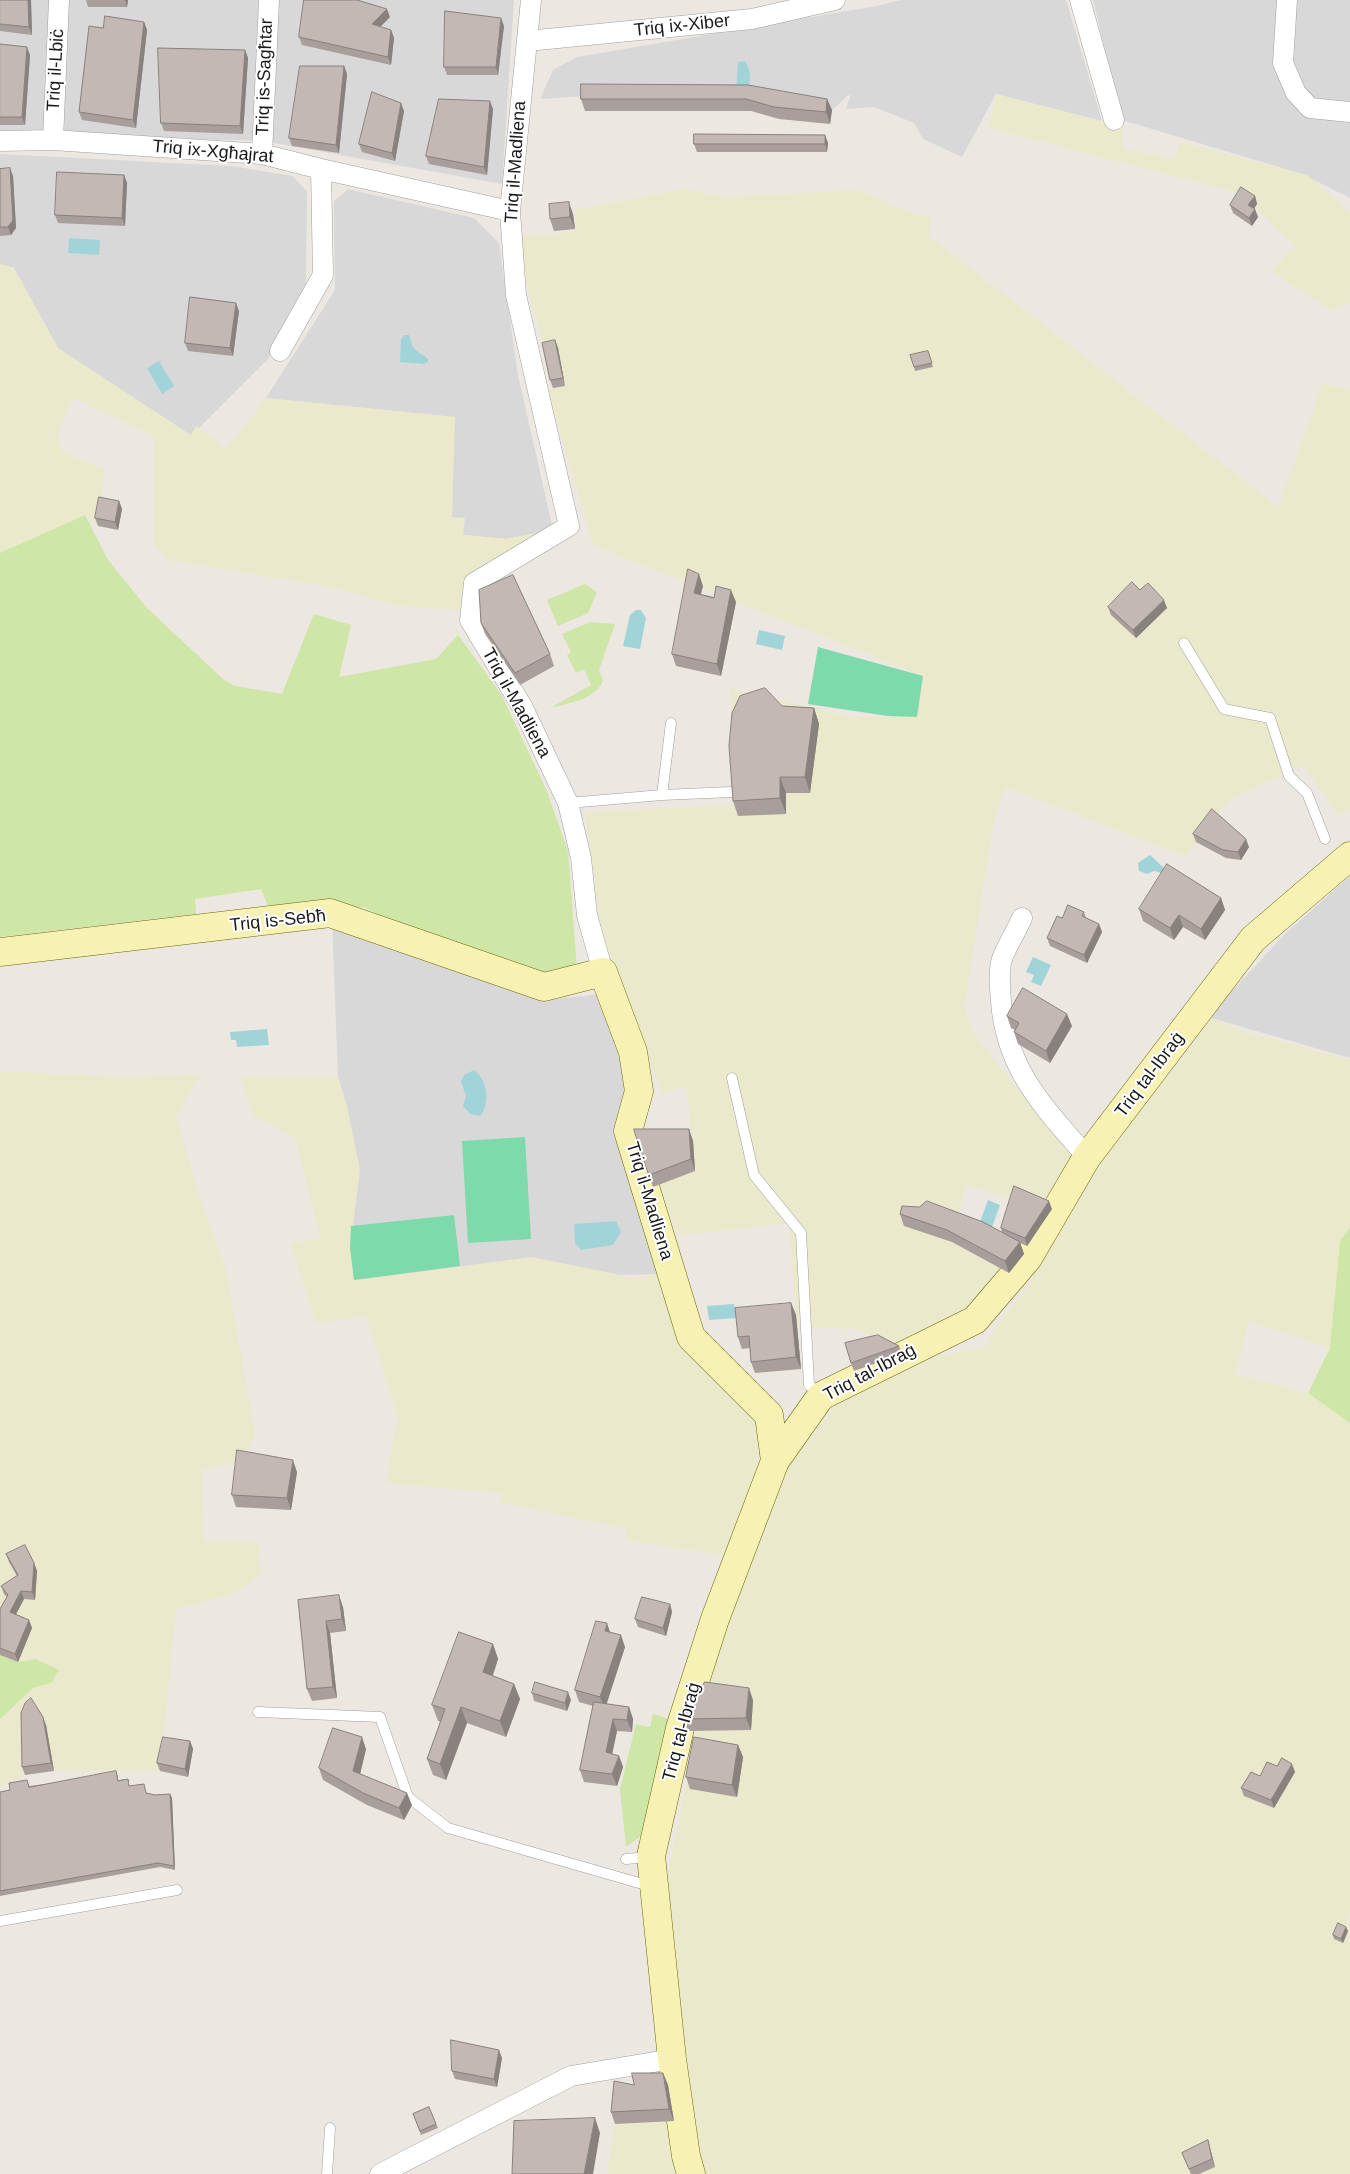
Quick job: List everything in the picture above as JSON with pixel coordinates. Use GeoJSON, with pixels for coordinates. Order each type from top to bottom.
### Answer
{"type":"FeatureCollection","features":[{"type":"Feature","properties":{"kind":"main road","name":"Triq tal-Ibraġ"},"geometry":{"type":"LineString","coordinates":[[691,2174],[686,2156],[672,2059],[654,1887],[639,1858],[715,1619],[775,1461],[821,1396],[975,1320],[1028,1258],[1087,1157],[1253,939],[1350,856]]}},
{"type":"Feature","properties":{"kind":"main road","name":"Triq is-Sebħ"},"geometry":{"type":"LineString","coordinates":[[0,952],[330,913],[544,987],[604,972]]}},
{"type":"Feature","properties":{"kind":"main road","name":"Triq il-Madliena"},"geometry":{"type":"LineString","coordinates":[[604,972],[633,1052],[639,1091],[628,1131],[691,1337],[769,1415]]}},
{"type":"Feature","properties":{"kind":"main road"},"geometry":{"type":"LineString","coordinates":[[775,1461],[769,1415],[821,1396]]}},
{"type":"Feature","properties":{"kind":"street","name":"Triq il-Lbiċ"},"geometry":{"type":"LineString","coordinates":[[53,140],[59,0]]}},
{"type":"Feature","properties":{"kind":"street","name":"Triq is-Sagħtar"},"geometry":{"type":"LineString","coordinates":[[262,154],[268,0]]}},
{"type":"Feature","properties":{"kind":"street","name":"Triq il-Madliena"},"geometry":{"type":"LineString","coordinates":[[531,0],[510,210],[516,295],[569,526],[474,583],[470,620],[523,708],[568,803],[581,858],[587,914],[604,972]]}},
{"type":"Feature","properties":{"kind":"street","name":"Triq ix-Xiber"},"geometry":{"type":"LineString","coordinates":[[527,41],[752,18],[835,0]]}},
{"type":"Feature","properties":{"kind":"street"},"geometry":{"type":"LineString","coordinates":[[1080,0],[1114,120]]}},
{"type":"Feature","properties":{"kind":"street"},"geometry":{"type":"LineString","coordinates":[[1288,0],[1283,63],[1296,93],[1310,108],[1350,112]]}},
{"type":"Feature","properties":{"kind":"street","name":"Triq ix-Xgħajrat"},"geometry":{"type":"LineString","coordinates":[[0,141],[53,140],[262,154],[321,169],[510,210]]}},
{"type":"Feature","properties":{"kind":"street"},"geometry":{"type":"LineString","coordinates":[[280,351],[323,275],[321,169]]}},
{"type":"Feature","properties":{"kind":"street"},"geometry":{"type":"LineString","coordinates":[[1022,918],[1002,960],[1000,974],[1002,1010],[1009,1048],[1021,1073],[1043,1106],[1087,1157]]}},
{"type":"Feature","properties":{"kind":"street"},"geometry":{"type":"LineString","coordinates":[[380,2174],[571,2076],[672,2059]]}},
{"type":"Feature","properties":{"kind":"lane"},"geometry":{"type":"LineString","coordinates":[[1184,643],[1224,709],[1270,718],[1289,776],[1308,793],[1325,839]]}},
{"type":"Feature","properties":{"kind":"lane"},"geometry":{"type":"LineString","coordinates":[[662,795],[672,723]]}},
{"type":"Feature","properties":{"kind":"lane"},"geometry":{"type":"LineString","coordinates":[[568,803],[662,795],[731,792]]}},
{"type":"Feature","properties":{"kind":"lane"},"geometry":{"type":"LineString","coordinates":[[732,1078],[754,1174],[801,1233],[809,1385],[821,1396]]}},
{"type":"Feature","properties":{"kind":"lane"},"geometry":{"type":"LineString","coordinates":[[258,1712],[380,1716],[408,1797],[448,1828],[654,1887]]}},
{"type":"Feature","properties":{"kind":"lane"},"geometry":{"type":"LineString","coordinates":[[0,1921],[177,1890]]}},
{"type":"Feature","properties":{"kind":"lane"},"geometry":{"type":"LineString","coordinates":[[327,2174],[330,2128]]}},
{"type":"Feature","properties":{"kind":"shaded area"},"geometry":{"type":"Polygon","coordinates":[[[0,0],[514,0],[502,184],[263,141],[0,134],[0,0]]]}},
{"type":"Feature","properties":{"kind":"shaded area"},"geometry":{"type":"Polygon","coordinates":[[[901,0],[1066,0],[1102,121],[996,94],[962,157],[923,139],[914,123],[874,107],[846,109],[851,93],[832,110],[752,97],[586,96],[540,99],[553,70],[577,57],[877,6],[901,0]]]}},
{"type":"Feature","properties":{"kind":"shaded area"},"geometry":{"type":"Polygon","coordinates":[[[1093,0],[1350,0],[1350,198],[1302,174],[1122,120],[1093,0]]]}},
{"type":"Feature","properties":{"kind":"shaded area"},"geometry":{"type":"Polygon","coordinates":[[[996,94],[1122,127],[1123,149],[1175,159],[1180,142],[1307,175],[1350,214],[1350,302],[1332,311],[1271,271],[1295,246],[1239,193],[989,128],[996,94]]]}},
{"type":"Feature","properties":{"kind":"shaded area"},"geometry":{"type":"Polygon","coordinates":[[[0,154],[231,166],[293,176],[307,192],[306,287],[268,359],[191,436],[58,348],[14,268],[0,264],[0,154]]]}},
{"type":"Feature","properties":{"kind":"shaded area"},"geometry":{"type":"Polygon","coordinates":[[[348,189],[474,218],[499,243],[518,375],[553,530],[505,539],[463,535],[452,517],[454,417],[266,398],[335,290],[334,201],[348,189]]]}},
{"type":"Feature","properties":{"kind":"shaded area"},"geometry":{"type":"Polygon","coordinates":[[[684,189],[725,197],[858,190],[921,217],[930,215],[929,236],[1278,507],[1323,383],[1350,390],[1350,809],[1337,814],[1303,765],[1230,799],[1185,856],[1005,787],[994,820],[964,1007],[973,1032],[1003,1071],[1081,1159],[1052,1209],[965,1185],[952,1242],[1009,1273],[968,1314],[902,1351],[857,1329],[797,1327],[789,1223],[678,1236],[657,1186],[693,1141],[686,1086],[662,1093],[606,947],[599,917],[585,812],[737,805],[730,689],[852,717],[917,717],[923,676],[594,546],[548,392],[553,388],[521,264],[520,236],[577,232],[575,210],[684,189]]]}},
{"type":"Feature","properties":{"kind":"shaded area"},"geometry":{"type":"Polygon","coordinates":[[[0,264],[14,268],[58,348],[191,435],[196,426],[226,449],[266,398],[455,417],[452,517],[465,518],[463,535],[506,539],[553,530],[461,610],[399,606],[326,586],[171,561],[154,546],[154,436],[73,398],[57,436],[62,452],[105,469],[98,526],[85,515],[0,553],[0,264]]]}},
{"type":"Feature","properties":{"kind":"shaded area"},"geometry":{"type":"Polygon","coordinates":[[[1350,876],[1350,1058],[1208,1017],[1285,934],[1350,876]]]}},
{"type":"Feature","properties":{"kind":"shaded area"},"geometry":{"type":"Polygon","coordinates":[[[332,920],[547,1000],[609,993],[662,1274],[354,1280],[350,1248],[350,1126],[347,1106],[338,1077],[332,920]]]}},
{"type":"Feature","properties":{"kind":"shaded area"},"geometry":{"type":"Polygon","coordinates":[[[1208,1017],[1246,1032],[1350,1060],[1350,1227],[1340,1241],[1330,1348],[1249,1321],[1234,1374],[1308,1393],[1350,1423],[1350,1906],[1346,1924],[1350,1926],[1350,2174],[702,2174],[694,2157],[667,1879],[707,1678],[765,1494],[843,1397],[923,1359],[987,1347],[994,1329],[1026,1289],[1112,1140],[1178,1066],[1208,1017]]]}},
{"type":"Feature","properties":{"kind":"shaded area"},"geometry":{"type":"Polygon","coordinates":[[[0,1071],[119,1077],[200,1075],[176,1116],[201,1201],[226,1269],[255,1435],[242,1461],[202,1470],[203,1541],[258,1542],[261,1575],[234,1594],[176,1609],[160,1771],[55,1771],[46,1726],[25,1775],[0,1787],[0,1071]]]}},
{"type":"Feature","properties":{"kind":"shaded area"},"geometry":{"type":"Polygon","coordinates":[[[241,1077],[338,1077],[347,1106],[360,1170],[350,1248],[357,1280],[532,1257],[635,1278],[662,1274],[763,1426],[755,1479],[730,1556],[625,1540],[627,1529],[501,1503],[501,1493],[386,1483],[398,1417],[366,1316],[316,1324],[290,1244],[321,1238],[295,1138],[253,1115],[241,1077]]]}},
{"type":"Feature","properties":{"kind":"shaded area"},"geometry":{"type":"Polygon","coordinates":[[[674,2121],[674,2174],[607,2174],[615,2124],[674,2121]]]}},
{"type":"Feature","properties":{"kind":"green space"},"geometry":{"type":"Polygon","coordinates":[[[85,515],[108,560],[147,608],[224,680],[235,686],[282,694],[314,614],[351,625],[339,677],[436,659],[458,635],[501,694],[546,789],[568,851],[577,970],[557,978],[425,940],[364,907],[326,906],[270,911],[261,889],[195,899],[196,914],[0,937],[0,553],[85,515]]]}},
{"type":"Feature","properties":{"kind":"green space"},"geometry":{"type":"Polygon","coordinates":[[[585,584],[597,592],[588,613],[558,626],[547,600],[585,584]]]}},
{"type":"Feature","properties":{"kind":"green space"},"geometry":{"type":"Polygon","coordinates":[[[590,622],[615,624],[599,670],[603,681],[594,693],[587,697],[550,708],[591,685],[584,669],[576,673],[567,655],[571,652],[562,634],[590,622]]]}},
{"type":"Feature","properties":{"kind":"green space"},"geometry":{"type":"Polygon","coordinates":[[[818,647],[923,676],[917,717],[888,716],[808,704],[818,647]]]}},
{"type":"Feature","properties":{"kind":"green space"},"geometry":{"type":"Polygon","coordinates":[[[525,1137],[531,1239],[468,1243],[462,1141],[525,1137]]]}},
{"type":"Feature","properties":{"kind":"green space"},"geometry":{"type":"Polygon","coordinates":[[[454,1215],[460,1266],[354,1280],[350,1248],[351,1226],[454,1215]]]}},
{"type":"Feature","properties":{"kind":"green space"},"geometry":{"type":"Polygon","coordinates":[[[1350,1227],[1350,1423],[1308,1393],[1330,1348],[1340,1241],[1350,1227]]]}},
{"type":"Feature","properties":{"kind":"green space"},"geometry":{"type":"Polygon","coordinates":[[[0,1655],[18,1662],[36,1659],[59,1670],[51,1683],[33,1688],[0,1719],[0,1655]]]}},
{"type":"Feature","properties":{"kind":"green space"},"geometry":{"type":"Polygon","coordinates":[[[653,1714],[669,1719],[649,1830],[626,1847],[620,1789],[636,1724],[650,1727],[653,1714]]]}},
{"type":"Feature","properties":{"kind":"water"},"geometry":{"type":"Polygon","coordinates":[[[745,61],[750,73],[749,86],[736,92],[738,62],[745,61]]]}},
{"type":"Feature","properties":{"kind":"water"},"geometry":{"type":"Polygon","coordinates":[[[69,238],[100,240],[99,255],[68,253],[69,238]]]}},
{"type":"Feature","properties":{"kind":"water"},"geometry":{"type":"Polygon","coordinates":[[[404,335],[409,335],[414,348],[428,359],[428,362],[424,364],[400,362],[401,339],[404,335]]]}},
{"type":"Feature","properties":{"kind":"water"},"geometry":{"type":"Polygon","coordinates":[[[159,361],[174,386],[162,394],[147,368],[159,361]]]}},
{"type":"Feature","properties":{"kind":"water"},"geometry":{"type":"Polygon","coordinates":[[[636,610],[641,610],[646,618],[640,649],[623,646],[630,615],[636,610]]]}},
{"type":"Feature","properties":{"kind":"water"},"geometry":{"type":"Polygon","coordinates":[[[759,630],[785,636],[782,650],[756,644],[759,630]]]}},
{"type":"Feature","properties":{"kind":"water"},"geometry":{"type":"Polygon","coordinates":[[[1150,855],[1165,869],[1162,873],[1154,871],[1147,874],[1139,871],[1138,863],[1150,855]]]}},
{"type":"Feature","properties":{"kind":"water"},"geometry":{"type":"Polygon","coordinates":[[[1033,957],[1051,965],[1041,986],[1031,982],[1034,975],[1026,972],[1033,957]]]}},
{"type":"Feature","properties":{"kind":"water"},"geometry":{"type":"Polygon","coordinates":[[[267,1029],[269,1045],[237,1047],[236,1040],[231,1040],[230,1032],[267,1029]]]}},
{"type":"Feature","properties":{"kind":"water"},"geometry":{"type":"Polygon","coordinates":[[[474,1070],[485,1085],[486,1104],[481,1116],[470,1114],[463,1106],[466,1096],[461,1082],[464,1075],[474,1070]]]}},
{"type":"Feature","properties":{"kind":"water"},"geometry":{"type":"Polygon","coordinates":[[[988,1200],[1000,1205],[992,1227],[980,1222],[988,1200]]]}},
{"type":"Feature","properties":{"kind":"water"},"geometry":{"type":"Polygon","coordinates":[[[616,1221],[621,1232],[613,1245],[581,1250],[575,1243],[574,1224],[616,1221]]]}},
{"type":"Feature","properties":{"kind":"water"},"geometry":{"type":"Polygon","coordinates":[[[734,1304],[736,1318],[709,1320],[707,1306],[734,1304]]]}},
{"type":"Feature","properties":{"kind":"building"},"geometry":{"type":"Polygon","coordinates":[[[0,0],[28,0],[29,27],[0,24],[0,0]]]}},
{"type":"Feature","properties":{"kind":"building"},"geometry":{"type":"Polygon","coordinates":[[[304,0],[357,0],[387,9],[372,24],[391,30],[388,57],[299,37],[304,0]]]}},
{"type":"Feature","properties":{"kind":"building"},"geometry":{"type":"Polygon","coordinates":[[[445,11],[501,18],[496,67],[444,67],[445,11]]]}},
{"type":"Feature","properties":{"kind":"building"},"geometry":{"type":"Polygon","coordinates":[[[105,16],[144,22],[133,120],[79,112],[89,26],[103,28],[105,16]]]}},
{"type":"Feature","properties":{"kind":"building"},"geometry":{"type":"Polygon","coordinates":[[[0,44],[27,47],[22,117],[0,117],[0,44]]]}},
{"type":"Feature","properties":{"kind":"building"},"geometry":{"type":"Polygon","coordinates":[[[158,48],[245,50],[240,126],[161,123],[158,48]]]}},
{"type":"Feature","properties":{"kind":"building"},"geometry":{"type":"Polygon","coordinates":[[[300,66],[344,66],[336,145],[289,138],[300,66]]]}},
{"type":"Feature","properties":{"kind":"building"},"geometry":{"type":"Polygon","coordinates":[[[581,84],[748,85],[827,99],[826,112],[774,107],[746,99],[581,99],[581,84]]]}},
{"type":"Feature","properties":{"kind":"building"},"geometry":{"type":"Polygon","coordinates":[[[372,92],[401,103],[392,153],[359,144],[372,92]]]}},
{"type":"Feature","properties":{"kind":"building"},"geometry":{"type":"Polygon","coordinates":[[[439,99],[490,101],[484,167],[426,156],[439,99]]]}},
{"type":"Feature","properties":{"kind":"building"},"geometry":{"type":"Polygon","coordinates":[[[694,134],[825,135],[825,144],[694,144],[694,134]]]}},
{"type":"Feature","properties":{"kind":"building"},"geometry":{"type":"Polygon","coordinates":[[[10,168],[13,220],[8,227],[0,227],[0,169],[10,168]]]}},
{"type":"Feature","properties":{"kind":"building"},"geometry":{"type":"Polygon","coordinates":[[[57,172],[124,175],[122,218],[55,215],[57,172]]]}},
{"type":"Feature","properties":{"kind":"building"},"geometry":{"type":"Polygon","coordinates":[[[1241,187],[1255,196],[1248,205],[1255,209],[1249,218],[1230,205],[1241,187]]]}},
{"type":"Feature","properties":{"kind":"building"},"geometry":{"type":"Polygon","coordinates":[[[569,202],[570,217],[550,219],[549,204],[569,202]]]}},
{"type":"Feature","properties":{"kind":"building"},"geometry":{"type":"Polygon","coordinates":[[[190,297],[236,303],[230,348],[185,343],[190,297]]]}},
{"type":"Feature","properties":{"kind":"building"},"geometry":{"type":"Polygon","coordinates":[[[555,340],[563,378],[550,380],[542,343],[555,340]]]}},
{"type":"Feature","properties":{"kind":"building"},"geometry":{"type":"Polygon","coordinates":[[[928,351],[932,363],[914,367],[910,355],[928,351]]]}},
{"type":"Feature","properties":{"kind":"building"},"geometry":{"type":"Polygon","coordinates":[[[99,497],[119,501],[115,522],[95,518],[99,497]]]}},
{"type":"Feature","properties":{"kind":"building"},"geometry":{"type":"Polygon","coordinates":[[[688,569],[699,574],[694,593],[714,598],[716,586],[731,590],[717,664],[672,654],[688,569]]]}},
{"type":"Feature","properties":{"kind":"building"},"geometry":{"type":"Polygon","coordinates":[[[513,575],[550,654],[515,673],[481,623],[479,590],[513,575]]]}},
{"type":"Feature","properties":{"kind":"building"},"geometry":{"type":"Polygon","coordinates":[[[1132,582],[1140,590],[1148,583],[1164,600],[1133,630],[1108,607],[1132,582]]]}},
{"type":"Feature","properties":{"kind":"building"},"geometry":{"type":"Polygon","coordinates":[[[765,688],[782,706],[814,708],[805,777],[780,777],[780,798],[733,801],[729,746],[732,713],[740,696],[765,688]]]}},
{"type":"Feature","properties":{"kind":"building"},"geometry":{"type":"Polygon","coordinates":[[[1212,809],[1246,839],[1238,852],[1223,850],[1193,834],[1212,809]]]}},
{"type":"Feature","properties":{"kind":"building"},"geometry":{"type":"Polygon","coordinates":[[[1167,864],[1221,898],[1201,929],[1179,915],[1170,928],[1139,909],[1167,864]]]}},
{"type":"Feature","properties":{"kind":"building"},"geometry":{"type":"Polygon","coordinates":[[[1068,905],[1084,912],[1082,916],[1099,924],[1084,955],[1047,938],[1057,916],[1062,918],[1068,905]]]}},
{"type":"Feature","properties":{"kind":"building"},"geometry":{"type":"Polygon","coordinates":[[[1023,988],[1067,1014],[1046,1051],[1014,1032],[1019,1023],[1007,1016],[1023,988]]]}},
{"type":"Feature","properties":{"kind":"building"},"geometry":{"type":"Polygon","coordinates":[[[634,1129],[689,1129],[691,1159],[649,1175],[634,1129]]]}},
{"type":"Feature","properties":{"kind":"building"},"geometry":{"type":"Polygon","coordinates":[[[1014,1186],[1049,1201],[1025,1238],[1001,1228],[1014,1186]]]}},
{"type":"Feature","properties":{"kind":"building"},"geometry":{"type":"Polygon","coordinates":[[[927,1201],[983,1222],[1020,1242],[1005,1261],[947,1230],[900,1214],[902,1206],[919,1207],[927,1201]]]}},
{"type":"Feature","properties":{"kind":"building"},"geometry":{"type":"Polygon","coordinates":[[[791,1303],[796,1357],[751,1362],[749,1336],[738,1337],[735,1308],[791,1303]]]}},
{"type":"Feature","properties":{"kind":"building"},"geometry":{"type":"Polygon","coordinates":[[[878,1335],[899,1346],[851,1363],[845,1343],[878,1335]]]}},
{"type":"Feature","properties":{"kind":"building"},"geometry":{"type":"Polygon","coordinates":[[[237,1450],[293,1460],[287,1498],[232,1495],[237,1450]]]}},
{"type":"Feature","properties":{"kind":"building"},"geometry":{"type":"Polygon","coordinates":[[[25,1545],[34,1563],[32,1592],[21,1591],[10,1612],[29,1620],[15,1654],[0,1648],[0,1609],[8,1595],[1,1586],[18,1575],[6,1554],[25,1545]]]}},
{"type":"Feature","properties":{"kind":"building"},"geometry":{"type":"Polygon","coordinates":[[[339,1595],[342,1619],[326,1621],[333,1687],[307,1689],[298,1600],[339,1595]]]}},
{"type":"Feature","properties":{"kind":"building"},"geometry":{"type":"Polygon","coordinates":[[[642,1597],[670,1604],[663,1628],[635,1619],[642,1597]]]}},
{"type":"Feature","properties":{"kind":"building"},"geometry":{"type":"Polygon","coordinates":[[[596,1621],[607,1623],[605,1631],[621,1635],[600,1697],[575,1690],[596,1621]]]}},
{"type":"Feature","properties":{"kind":"building"},"geometry":{"type":"Polygon","coordinates":[[[459,1632],[493,1644],[483,1672],[514,1684],[500,1721],[461,1707],[440,1764],[427,1759],[445,1709],[432,1705],[459,1632]]]}},
{"type":"Feature","properties":{"kind":"building"},"geometry":{"type":"Polygon","coordinates":[[[535,1682],[568,1692],[565,1703],[532,1693],[535,1682]]]}},
{"type":"Feature","properties":{"kind":"building"},"geometry":{"type":"Polygon","coordinates":[[[705,1682],[749,1688],[746,1718],[683,1719],[705,1682]]]}},
{"type":"Feature","properties":{"kind":"building"},"geometry":{"type":"Polygon","coordinates":[[[31,1698],[43,1717],[51,1763],[22,1767],[21,1713],[25,1703],[31,1698]]]}},
{"type":"Feature","properties":{"kind":"building"},"geometry":{"type":"Polygon","coordinates":[[[594,1702],[629,1707],[627,1720],[613,1719],[606,1752],[619,1756],[612,1774],[580,1770],[594,1702]]]}},
{"type":"Feature","properties":{"kind":"building"},"geometry":{"type":"Polygon","coordinates":[[[333,1728],[362,1737],[353,1771],[407,1793],[399,1808],[363,1793],[319,1768],[333,1728]]]}},
{"type":"Feature","properties":{"kind":"building"},"geometry":{"type":"Polygon","coordinates":[[[163,1737],[190,1741],[185,1769],[157,1763],[163,1737]]]}},
{"type":"Feature","properties":{"kind":"building"},"geometry":{"type":"Polygon","coordinates":[[[694,1737],[738,1745],[732,1785],[686,1777],[694,1737]]]}},
{"type":"Feature","properties":{"kind":"building"},"geometry":{"type":"Polygon","coordinates":[[[1282,1758],[1292,1764],[1271,1800],[1241,1788],[1251,1772],[1260,1776],[1267,1762],[1277,1766],[1282,1758]]]}},
{"type":"Feature","properties":{"kind":"building"},"geometry":{"type":"Polygon","coordinates":[[[116,1771],[118,1781],[128,1779],[129,1786],[144,1784],[146,1793],[155,1795],[170,1794],[174,1866],[158,1863],[0,1891],[0,1792],[10,1790],[9,1783],[27,1780],[29,1787],[116,1771]]]}},
{"type":"Feature","properties":{"kind":"building"},"geometry":{"type":"Polygon","coordinates":[[[1338,1923],[1346,1927],[1341,1939],[1333,1935],[1338,1923]]]}},
{"type":"Feature","properties":{"kind":"building"},"geometry":{"type":"Polygon","coordinates":[[[451,2040],[499,2050],[494,2079],[452,2071],[451,2040]]]}},
{"type":"Feature","properties":{"kind":"building"},"geometry":{"type":"Polygon","coordinates":[[[632,2073],[663,2073],[669,2109],[611,2112],[614,2081],[634,2085],[632,2073]]]}},
{"type":"Feature","properties":{"kind":"building"},"geometry":{"type":"Polygon","coordinates":[[[429,2107],[436,2124],[420,2131],[413,2114],[429,2107]]]}},
{"type":"Feature","properties":{"kind":"building"},"geometry":{"type":"Polygon","coordinates":[[[595,2118],[584,2174],[512,2174],[514,2121],[595,2118]]]}},
{"type":"Feature","properties":{"kind":"building"},"geometry":{"type":"Polygon","coordinates":[[[1208,2140],[1212,2159],[1189,2169],[1182,2153],[1208,2140]]]}}]}
